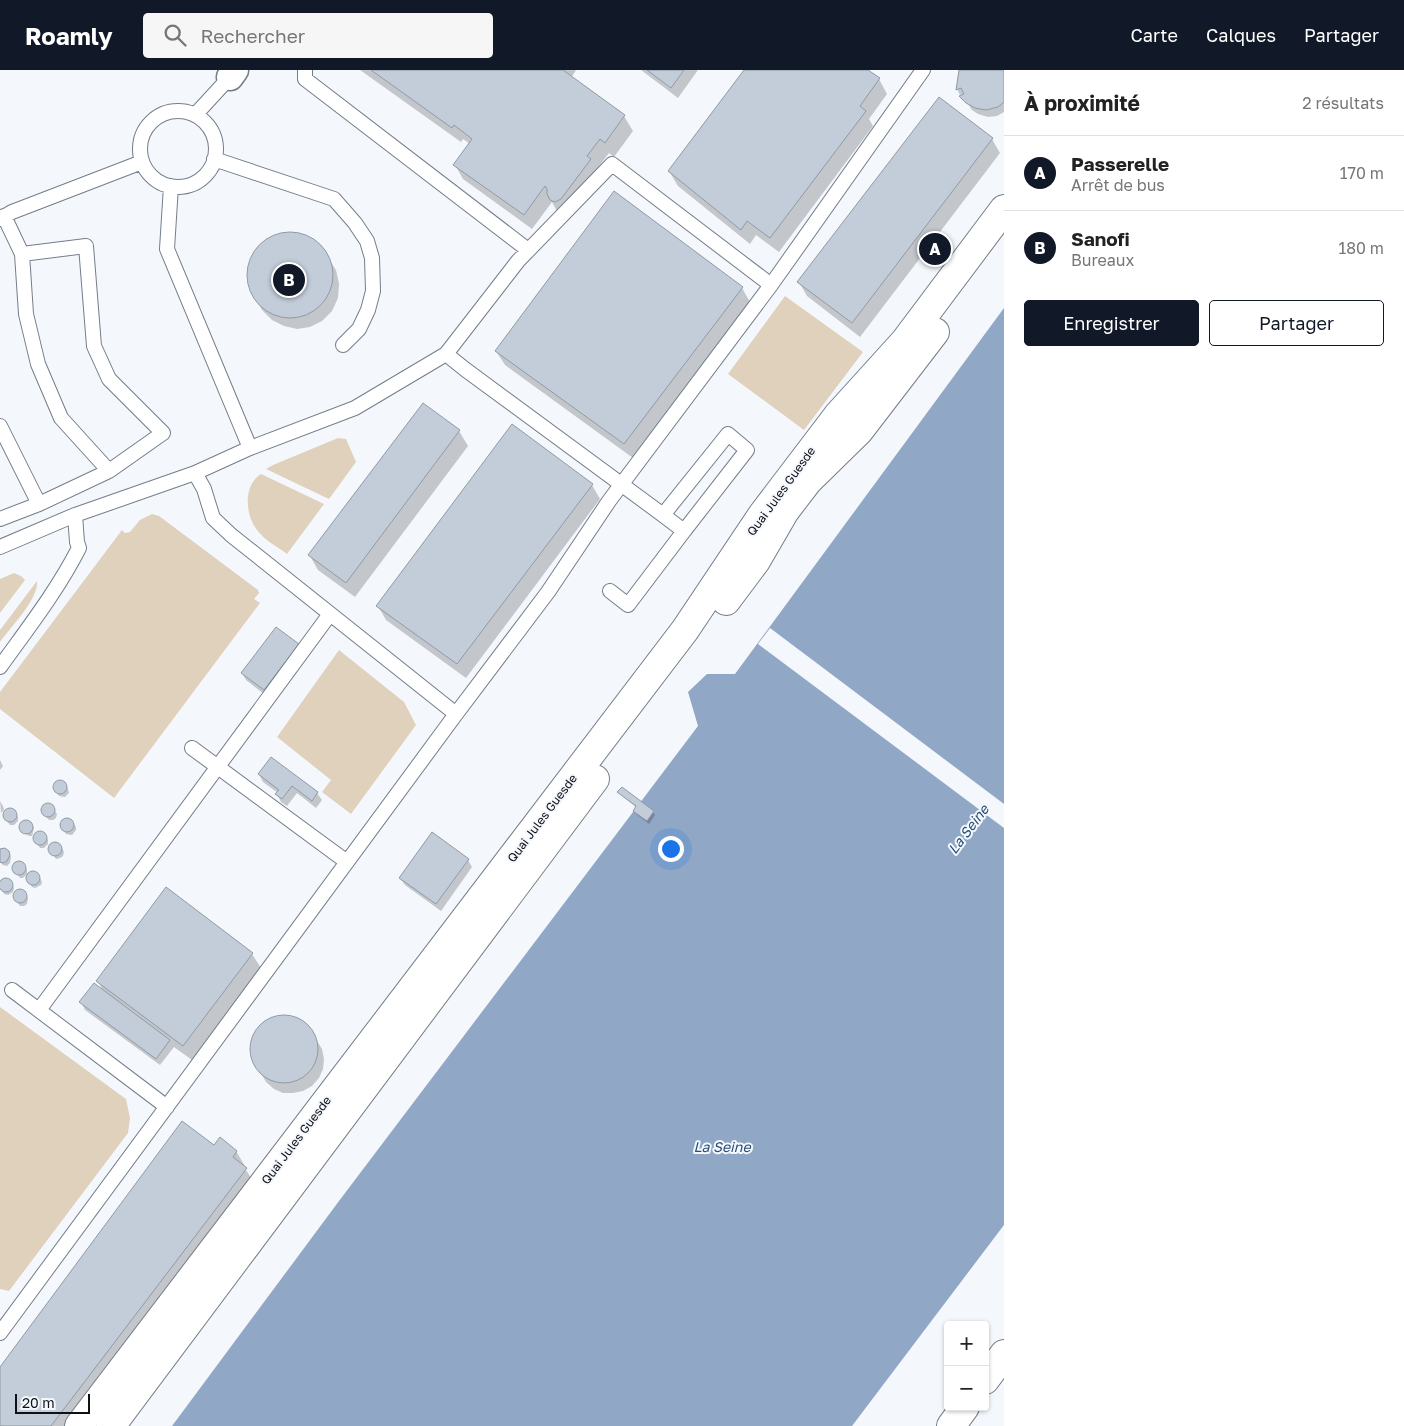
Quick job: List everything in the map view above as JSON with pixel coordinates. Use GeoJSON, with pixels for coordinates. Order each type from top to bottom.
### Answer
{"type":"FeatureCollection","features":[{"type":"Feature","properties":{"kind":"main road","name":"Quai Jules Guesde"},"geometry":{"type":"LineString","coordinates":[[79,1426],[685,630],[768,507],[838,415],[904,341],[1004,209]]}},
{"type":"Feature","properties":{"kind":"main road","name":"Quai Jules Guesde"},"geometry":{"type":"LineString","coordinates":[[111,1426],[531,866],[756,561],[785,511],[808,481],[859,430],[1004,240]]}},
{"type":"Feature","properties":{"kind":"main road"},"geometry":{"type":"LineString","coordinates":[[989,1375],[1004,1354]]}},
{"type":"Feature","properties":{"kind":"main road"},"geometry":{"type":"LineString","coordinates":[[951,1426],[962,1411]]}},
{"type":"Feature","properties":{"kind":"lane"},"geometry":{"type":"LineString","coordinates":[[305,70],[305,79],[528,250]]}},
{"type":"Feature","properties":{"kind":"lane"},"geometry":{"type":"LineString","coordinates":[[2,1324],[167,1106],[548,592],[622,484],[771,285],[923,70]]}},
{"type":"Feature","properties":{"kind":"lane"},"geometry":{"type":"LineString","coordinates":[[195,115],[232,74]]}},
{"type":"Feature","properties":{"kind":"lane"},"geometry":{"type":"LineString","coordinates":[[183,111],[195,115],[205,123],[212,134],[215,146],[214,159],[210,169],[193,183],[171,186],[159,182],[149,173],[142,162],[140,149],[142,136],[148,125],[158,117],[170,112],[183,111]]}},
{"type":"Feature","properties":{"kind":"lane"},"geometry":{"type":"LineString","coordinates":[[214,159],[334,198],[355,223],[367,241],[372,258],[373,292],[368,310],[359,329],[343,345]]}},
{"type":"Feature","properties":{"kind":"lane"},"geometry":{"type":"LineString","coordinates":[[109,471],[61,418],[38,364],[26,314],[22,254],[2,218],[12,212],[142,162]]}},
{"type":"Feature","properties":{"kind":"lane"},"geometry":{"type":"LineString","coordinates":[[0,547],[75,515],[195,474],[250,448],[355,408],[446,354],[518,261],[612,164],[771,285]]}},
{"type":"Feature","properties":{"kind":"lane"},"geometry":{"type":"LineString","coordinates":[[171,186],[167,249],[250,448]]}},
{"type":"Feature","properties":{"kind":"lane"},"geometry":{"type":"LineString","coordinates":[[0,519],[40,504],[109,471],[163,433],[109,379],[94,346],[86,246],[22,254]]}},
{"type":"Feature","properties":{"kind":"lane"},"geometry":{"type":"LineString","coordinates":[[446,354],[684,531]]}},
{"type":"Feature","properties":{"kind":"lane"},"geometry":{"type":"LineString","coordinates":[[0,426],[40,504]]}},
{"type":"Feature","properties":{"kind":"lane"},"geometry":{"type":"LineString","coordinates":[[610,590],[628,605],[747,450],[728,434],[663,515]]}},
{"type":"Feature","properties":{"kind":"lane"},"geometry":{"type":"LineString","coordinates":[[195,474],[204,490],[213,518],[231,536],[456,714]]}},
{"type":"Feature","properties":{"kind":"lane"},"geometry":{"type":"LineString","coordinates":[[0,666],[52,595],[66,574],[79,548],[75,515]]}},
{"type":"Feature","properties":{"kind":"lane"},"geometry":{"type":"LineString","coordinates":[[39,1010],[330,614]]}},
{"type":"Feature","properties":{"kind":"lane"},"geometry":{"type":"LineString","coordinates":[[192,748],[347,862]]}},
{"type":"Feature","properties":{"kind":"lane"},"geometry":{"type":"LineString","coordinates":[[12,990],[167,1106]]}},
{"type":"Feature","properties":{"kind":"shaded area"},"geometry":{"type":"Polygon","coordinates":[[[785,296],[863,352],[804,430],[728,374],[785,296]]]}},
{"type":"Feature","properties":{"kind":"shaded area"},"geometry":{"type":"Polygon","coordinates":[[[338,438],[346,439],[356,462],[329,499],[266,469],[273,465],[338,438]]]}},
{"type":"Feature","properties":{"kind":"shaded area"},"geometry":{"type":"Polygon","coordinates":[[[261,474],[324,504],[287,554],[260,534],[250,516],[248,500],[251,485],[261,474]]]}},
{"type":"Feature","properties":{"kind":"shaded area"},"geometry":{"type":"Polygon","coordinates":[[[152,514],[159,516],[258,590],[259,593],[254,599],[260,603],[114,798],[0,709],[0,692],[122,530],[125,533],[130,532],[140,520],[152,514]]]}},
{"type":"Feature","properties":{"kind":"shaded area"},"geometry":{"type":"Polygon","coordinates":[[[14,573],[25,580],[0,613],[0,579],[14,573]]]}},
{"type":"Feature","properties":{"kind":"shaded area"},"geometry":{"type":"Polygon","coordinates":[[[37,581],[29,605],[0,642],[0,630],[37,581]]]}},
{"type":"Feature","properties":{"kind":"shaded area"},"geometry":{"type":"Polygon","coordinates":[[[339,650],[404,702],[416,725],[351,814],[322,792],[331,780],[277,737],[339,650]]]}},
{"type":"Feature","properties":{"kind":"shaded area"},"geometry":{"type":"Polygon","coordinates":[[[0,1007],[126,1099],[130,1118],[128,1133],[9,1291],[0,1289],[0,1007]]]}},
{"type":"Feature","properties":{"kind":"water","name":"La Seine"},"geometry":{"type":"Polygon","coordinates":[[[1004,308],[1004,1225],[852,1426],[172,1426],[339,1201],[698,726],[688,692],[707,674],[735,674],[1004,308]]]}},
{"type":"Feature","properties":{"kind":"pier"},"geometry":{"type":"Polygon","coordinates":[[[770,628],[1004,804],[1004,828],[758,644],[770,628]]]}},
{"type":"Feature","properties":{"kind":"building"},"geometry":{"type":"Polygon","coordinates":[[[371,70],[563,70],[625,115],[605,143],[600,139],[587,156],[591,159],[561,199],[555,202],[550,200],[545,186],[524,215],[453,165],[472,139],[454,125],[452,128],[371,70]]]}},
{"type":"Feature","properties":{"kind":"building"},"geometry":{"type":"Polygon","coordinates":[[[647,70],[684,70],[671,88],[647,70]]]}},
{"type":"Feature","properties":{"kind":"building"},"geometry":{"type":"Polygon","coordinates":[[[744,70],[868,70],[880,78],[860,106],[866,111],[770,238],[747,221],[741,230],[668,171],[744,70]]]}},
{"type":"Feature","properties":{"kind":"building"},"geometry":{"type":"Polygon","coordinates":[[[959,70],[1004,70],[1004,102],[998,107],[986,110],[975,108],[966,103],[959,96],[964,94],[961,88],[956,90],[959,70]]]}},
{"type":"Feature","properties":{"kind":"building"},"geometry":{"type":"Polygon","coordinates":[[[939,97],[993,138],[852,323],[797,282],[939,97]]]}},
{"type":"Feature","properties":{"kind":"building"},"geometry":{"type":"Polygon","coordinates":[[[614,191],[743,287],[624,444],[495,351],[614,191]]]}},
{"type":"Feature","properties":{"kind":"building"},"geometry":{"type":"Polygon","coordinates":[[[290,232],[306,236],[320,245],[329,259],[333,275],[329,291],[320,305],[306,314],[290,318],[274,314],[260,305],[251,291],[247,275],[251,259],[260,245],[274,236],[290,232]]]}},
{"type":"Feature","properties":{"kind":"building"},"geometry":{"type":"Polygon","coordinates":[[[423,403],[460,430],[346,583],[308,555],[423,403]]]}},
{"type":"Feature","properties":{"kind":"building"},"geometry":{"type":"Polygon","coordinates":[[[512,424],[593,484],[457,664],[376,606],[512,424]]]}},
{"type":"Feature","properties":{"kind":"building"},"geometry":{"type":"Polygon","coordinates":[[[276,627],[299,644],[264,690],[241,673],[276,627]]]}},
{"type":"Feature","properties":{"kind":"building"},"geometry":{"type":"Polygon","coordinates":[[[271,757],[318,792],[312,801],[292,786],[282,799],[275,794],[279,790],[258,774],[271,757]]]}},
{"type":"Feature","properties":{"kind":"building"},"geometry":{"type":"Polygon","coordinates":[[[57,780],[63,780],[67,787],[63,794],[57,794],[53,790],[53,784],[57,780]]]}},
{"type":"Feature","properties":{"kind":"building"},"geometry":{"type":"Polygon","coordinates":[[[622,787],[654,811],[647,821],[633,811],[636,806],[617,792],[622,787]]]}},
{"type":"Feature","properties":{"kind":"building"},"geometry":{"type":"Polygon","coordinates":[[[45,803],[51,803],[55,810],[51,817],[45,817],[41,813],[41,807],[45,803]]]}},
{"type":"Feature","properties":{"kind":"building"},"geometry":{"type":"Polygon","coordinates":[[[7,808],[13,808],[17,815],[13,822],[7,822],[3,818],[3,812],[7,808]]]}},
{"type":"Feature","properties":{"kind":"building"},"geometry":{"type":"Polygon","coordinates":[[[64,818],[70,818],[74,825],[70,832],[64,832],[60,828],[60,822],[64,818]]]}},
{"type":"Feature","properties":{"kind":"building"},"geometry":{"type":"Polygon","coordinates":[[[23,820],[29,820],[33,827],[29,834],[23,834],[19,830],[19,824],[23,820]]]}},
{"type":"Feature","properties":{"kind":"building"},"geometry":{"type":"Polygon","coordinates":[[[37,831],[43,831],[47,838],[43,845],[37,845],[33,841],[33,835],[37,831]]]}},
{"type":"Feature","properties":{"kind":"building"},"geometry":{"type":"Polygon","coordinates":[[[432,832],[469,859],[436,904],[399,878],[432,832]]]}},
{"type":"Feature","properties":{"kind":"building"},"geometry":{"type":"Polygon","coordinates":[[[52,842],[58,842],[62,849],[58,856],[52,856],[48,852],[48,846],[52,842]]]}},
{"type":"Feature","properties":{"kind":"building"},"geometry":{"type":"Polygon","coordinates":[[[5,848],[9,851],[10,855],[7,861],[3,863],[0,862],[0,849],[5,848]]]}},
{"type":"Feature","properties":{"kind":"building"},"geometry":{"type":"Polygon","coordinates":[[[16,861],[22,861],[26,868],[22,875],[16,875],[12,871],[12,865],[16,861]]]}},
{"type":"Feature","properties":{"kind":"building"},"geometry":{"type":"Polygon","coordinates":[[[30,871],[36,871],[40,878],[36,885],[30,885],[26,881],[26,875],[30,871]]]}},
{"type":"Feature","properties":{"kind":"building"},"geometry":{"type":"Polygon","coordinates":[[[3,878],[9,878],[13,885],[9,892],[3,892],[-1,888],[-1,882],[3,878]]]}},
{"type":"Feature","properties":{"kind":"building"},"geometry":{"type":"Polygon","coordinates":[[[166,887],[253,953],[183,1046],[96,981],[166,887]]]}},
{"type":"Feature","properties":{"kind":"building"},"geometry":{"type":"Polygon","coordinates":[[[17,889],[23,889],[27,896],[23,903],[17,903],[13,899],[13,893],[17,889]]]}},
{"type":"Feature","properties":{"kind":"building"},"geometry":{"type":"Polygon","coordinates":[[[94,983],[170,1040],[156,1059],[79,1002],[94,983]]]}},
{"type":"Feature","properties":{"kind":"building"},"geometry":{"type":"Polygon","coordinates":[[[284,1015],[297,1018],[308,1025],[315,1036],[318,1049],[315,1062],[308,1073],[297,1080],[284,1083],[271,1080],[260,1073],[253,1062],[250,1049],[253,1036],[260,1025],[271,1018],[284,1015]]]}},
{"type":"Feature","properties":{"kind":"building"},"geometry":{"type":"Polygon","coordinates":[[[182,1121],[214,1145],[220,1137],[237,1151],[233,1157],[247,1168],[51,1426],[0,1426],[0,1367],[182,1121]]]}},
{"type":"Feature","properties":{"kind":"place","name":"Passerelle"},"geometry":{"type":"Point","coordinates":[935,249]}},
{"type":"Feature","properties":{"kind":"place","name":"Sanofi"},"geometry":{"type":"Point","coordinates":[289,280]}}]}
